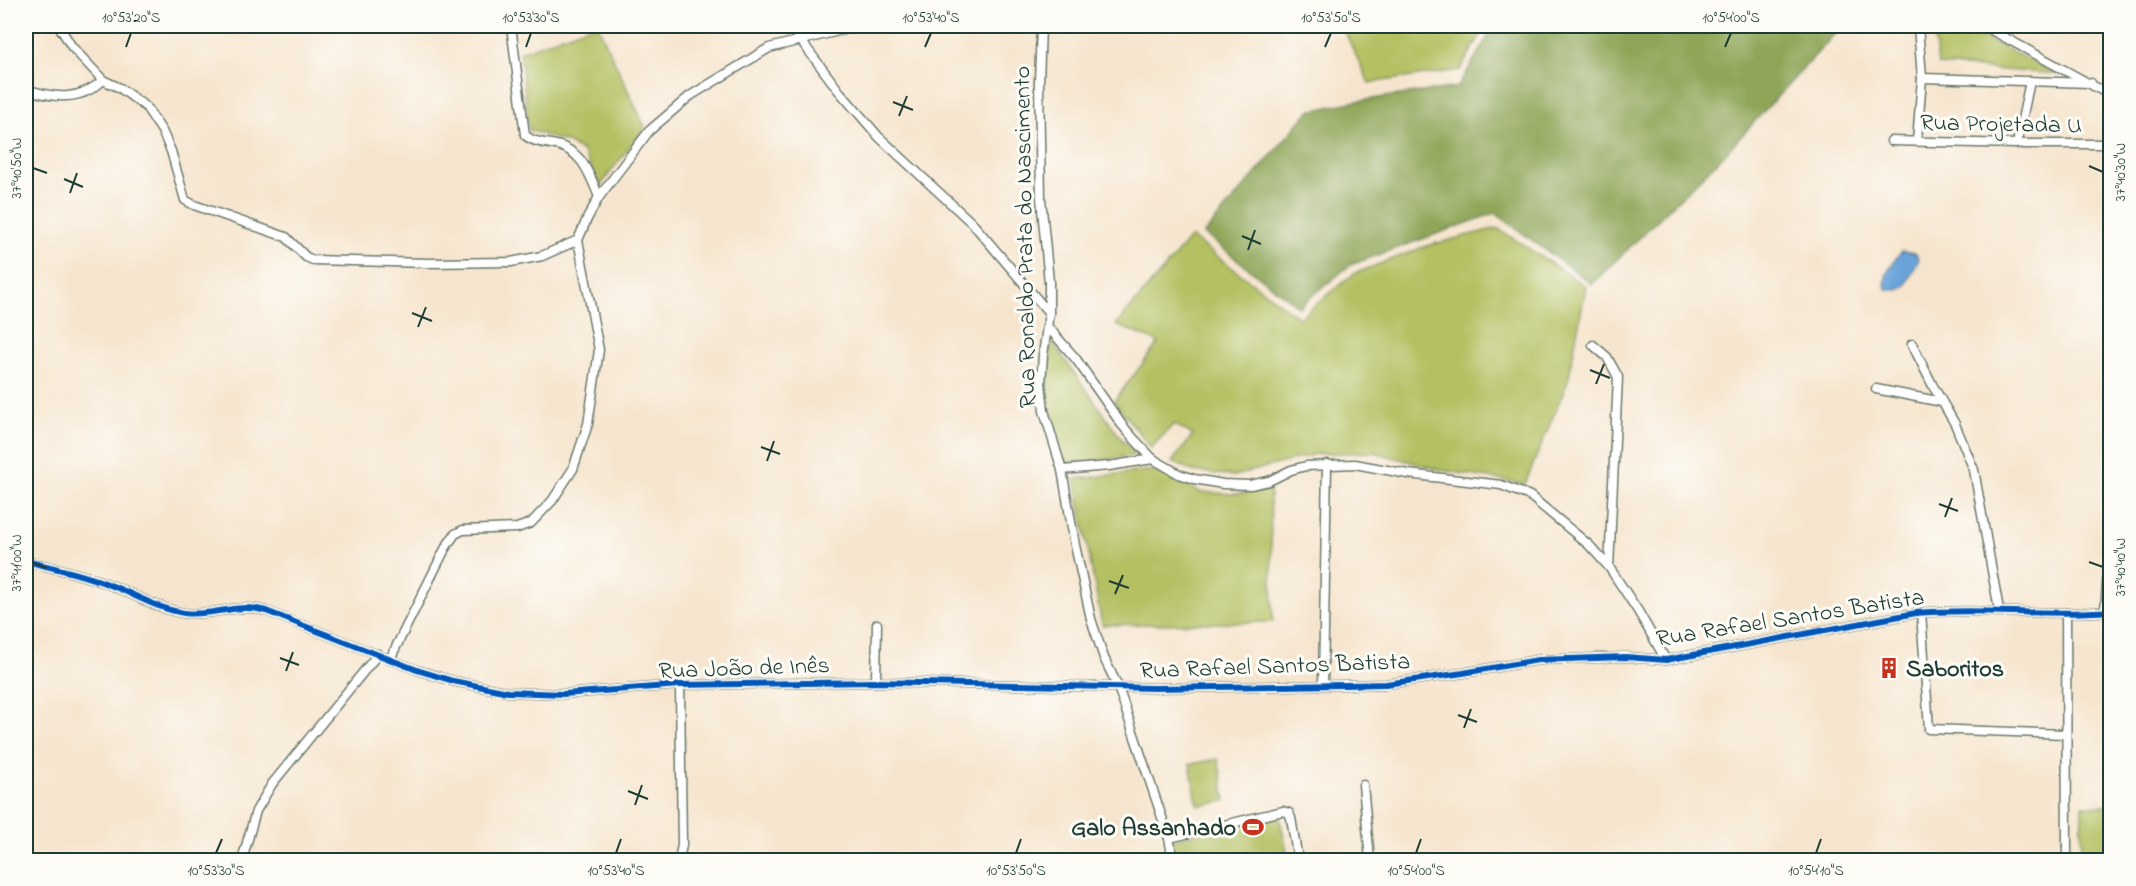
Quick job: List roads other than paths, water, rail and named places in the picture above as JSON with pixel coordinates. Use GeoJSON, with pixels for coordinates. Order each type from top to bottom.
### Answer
{"type":"FeatureCollection","features":[{"type":"Feature","properties":{"kind":"street"},"geometry":{"type":"LineString","coordinates":[[59,26],[72,46],[103,80],[120,88],[146,106],[166,141],[186,201],[286,237],[306,257],[313,260],[428,263],[511,262],[542,256],[578,240]]}},
{"type":"Feature","properties":{"kind":"street"},"geometry":{"type":"LineString","coordinates":[[511,26],[525,135],[532,140],[565,147],[573,152],[591,177],[599,197]]}},
{"type":"Feature","properties":{"kind":"street"},"geometry":{"type":"LineString","coordinates":[[790,26],[839,91],[879,137],[973,224],[1048,313]]}},
{"type":"Feature","properties":{"kind":"street"},"geometry":{"type":"LineString","coordinates":[[390,659],[446,547],[455,534],[469,528],[517,528],[531,524],[552,501],[573,470],[588,424],[599,350],[578,240],[599,197],[649,131],[690,96],[769,48],[859,26]]}},
{"type":"Feature","properties":{"kind":"street","name":"Rua Ronaldo Prata do Nascimento"},"geometry":{"type":"LineString","coordinates":[[1041,26],[1039,82],[1041,198],[1049,282],[1041,383],[1044,411],[1062,470],[1091,619],[1104,658],[1118,687],[1169,838],[1173,861]]}},
{"type":"Feature","properties":{"kind":"street"},"geometry":{"type":"LineString","coordinates":[[1917,141],[1922,78],[1918,26]]}},
{"type":"Feature","properties":{"kind":"street"},"geometry":{"type":"LineString","coordinates":[[1984,26],[2110,95]]}},
{"type":"Feature","properties":{"kind":"street"},"geometry":{"type":"LineString","coordinates":[[1922,78],[2091,83]]}},
{"type":"Feature","properties":{"kind":"street"},"geometry":{"type":"LineString","coordinates":[[26,89],[48,96],[68,97],[95,88],[103,80]]}},
{"type":"Feature","properties":{"kind":"street"},"geometry":{"type":"LineString","coordinates":[[2017,144],[2030,81]]}},
{"type":"Feature","properties":{"kind":"street","name":"Rua Projetada U"},"geometry":{"type":"LineString","coordinates":[[1891,141],[2110,144]]}},
{"type":"Feature","properties":{"kind":"street"},"geometry":{"type":"LineString","coordinates":[[1047,326],[1076,359],[1122,425],[1153,459],[1179,474],[1194,479],[1250,485],[1269,481],[1298,468],[1327,464],[1364,465],[1408,474],[1511,488],[1540,502],[1589,545],[1610,567],[1666,660]]}},
{"type":"Feature","properties":{"kind":"street"},"geometry":{"type":"LineString","coordinates":[[1912,344],[1962,438],[1974,470],[1999,610]]}},
{"type":"Feature","properties":{"kind":"street"},"geometry":{"type":"LineString","coordinates":[[1593,345],[1607,357],[1618,377],[1610,567]]}},
{"type":"Feature","properties":{"kind":"street"},"geometry":{"type":"LineString","coordinates":[[1876,389],[1942,402]]}},
{"type":"Feature","properties":{"kind":"street"},"geometry":{"type":"LineString","coordinates":[[1062,470],[1153,459]]}},
{"type":"Feature","properties":{"kind":"street"},"geometry":{"type":"LineString","coordinates":[[1323,685],[1327,464]]}},
{"type":"Feature","properties":{"kind":"street"},"geometry":{"type":"LineString","coordinates":[[2108,611],[2110,539]]}},
{"type":"Feature","properties":{"kind":"street","name":"Rua João de Inês"},"geometry":{"type":"LineString","coordinates":[[26,561],[107,584],[165,608],[185,613],[251,607],[266,610],[453,681],[508,692],[564,694],[680,685],[876,682],[1118,687]]}},
{"type":"Feature","properties":{"kind":"street","name":"Rua Rafael Santos Batista"},"geometry":{"type":"LineString","coordinates":[[1118,687],[1204,688],[1386,684],[1538,660],[1626,657],[1666,660],[1921,612],[1950,610],[2066,613],[2108,611]]}},
{"type":"Feature","properties":{"kind":"street"},"geometry":{"type":"LineString","coordinates":[[1921,612],[1929,729],[2066,734]]}},
{"type":"Feature","properties":{"kind":"street"},"geometry":{"type":"LineString","coordinates":[[2066,613],[2067,861]]}},
{"type":"Feature","properties":{"kind":"street"},"geometry":{"type":"LineString","coordinates":[[876,682],[877,624]]}},
{"type":"Feature","properties":{"kind":"street"},"geometry":{"type":"LineString","coordinates":[[242,861],[256,811],[272,784],[378,654]]}},
{"type":"Feature","properties":{"kind":"street"},"geometry":{"type":"LineString","coordinates":[[679,861],[682,845],[680,685]]}},
{"type":"Feature","properties":{"kind":"street"},"geometry":{"type":"LineString","coordinates":[[1363,785],[1370,861]]}},
{"type":"Feature","properties":{"kind":"street"},"geometry":{"type":"LineString","coordinates":[[1169,838],[1283,811],[1289,813],[1298,861]]}},
{"type":"Feature","properties":{"kind":"water"},"geometry":{"type":"Polygon","coordinates":[[[1902,251],[1915,253],[1919,259],[1905,287],[1898,290],[1886,289],[1887,274],[1902,251]]]}},
{"type":"Feature","properties":{"kind":"place","name":"Saboritos"},"geometry":{"type":"Point","coordinates":[1889,668]}},
{"type":"Feature","properties":{"kind":"place","name":"Galo Assanhado"},"geometry":{"type":"Point","coordinates":[1253,827]}}]}
